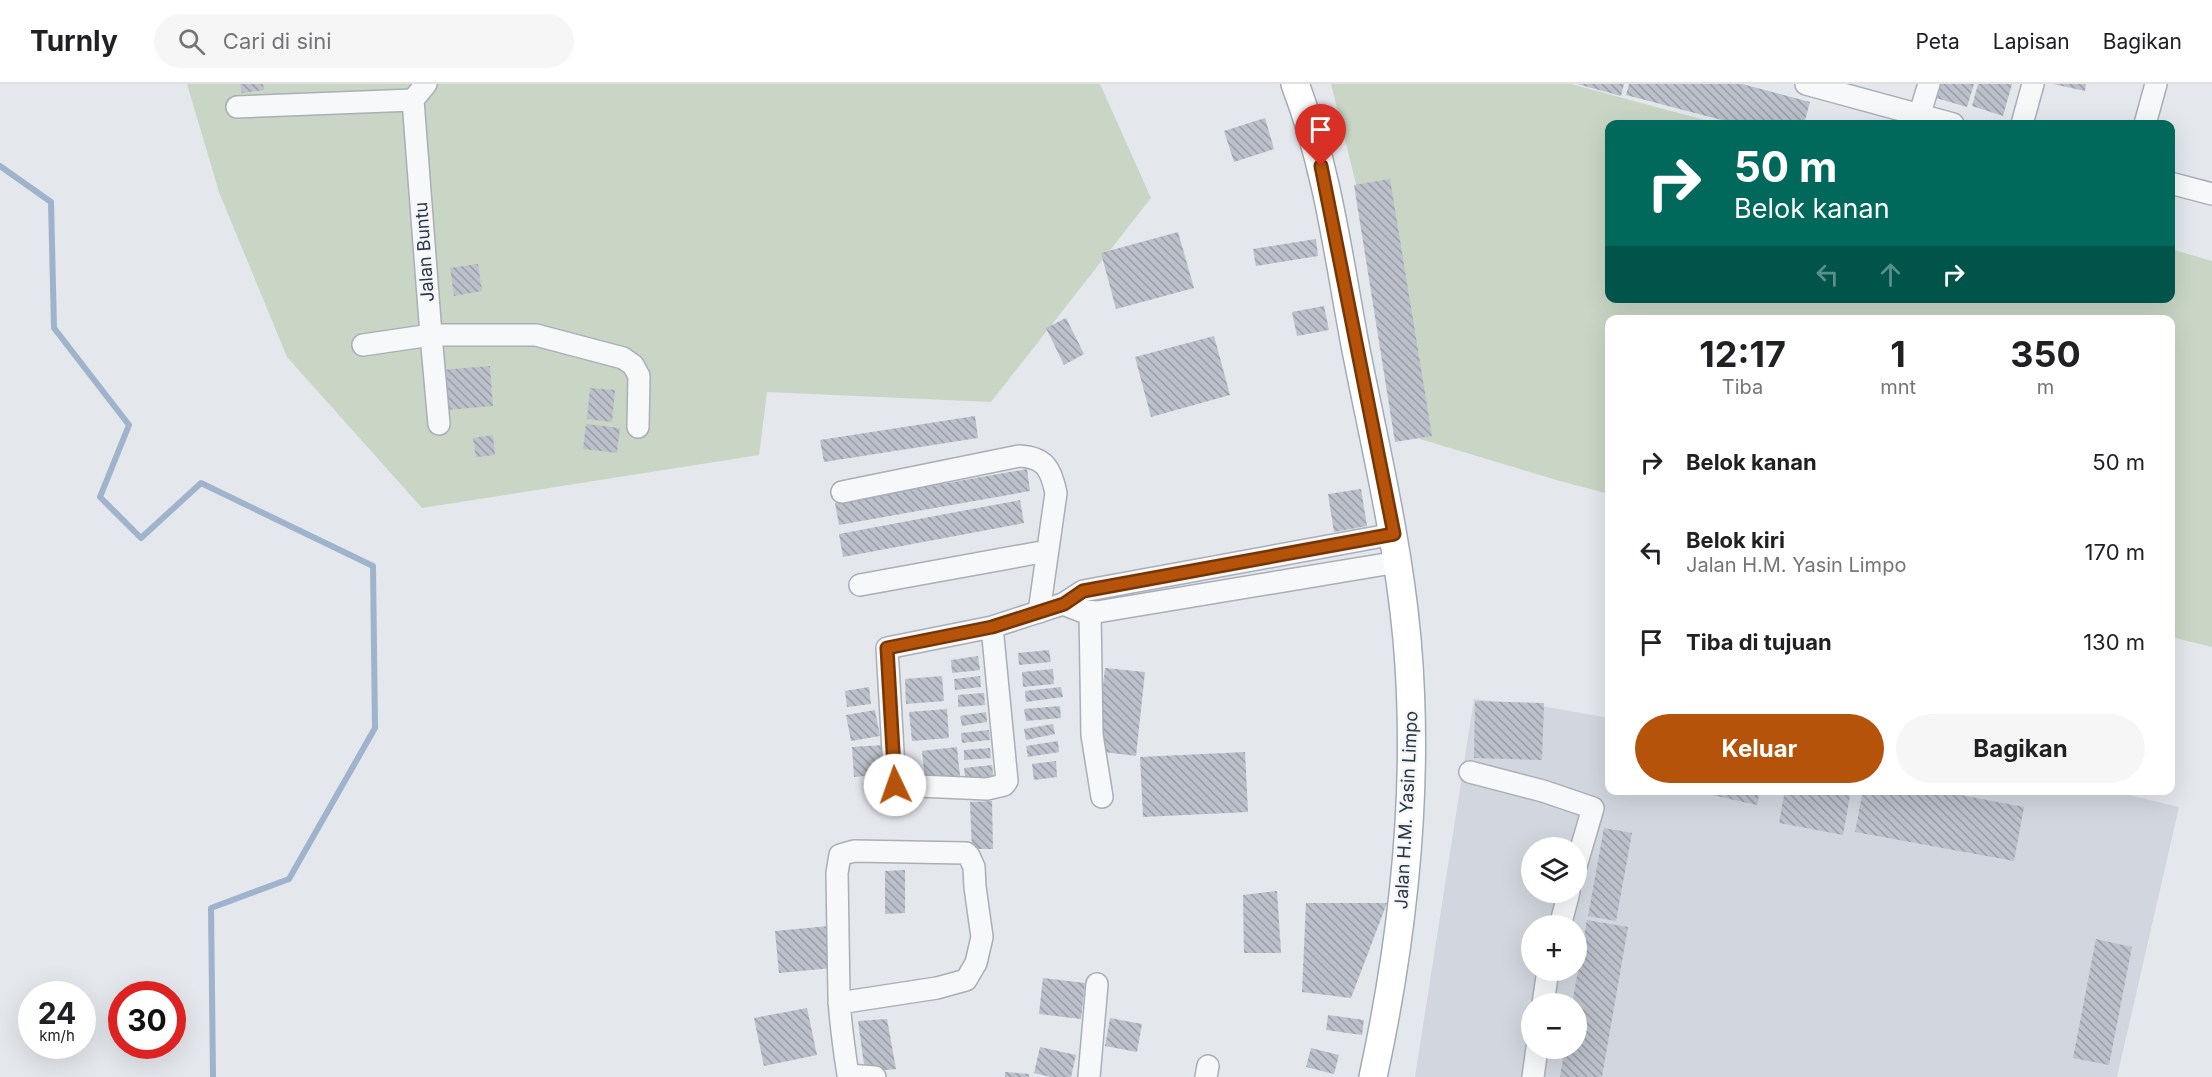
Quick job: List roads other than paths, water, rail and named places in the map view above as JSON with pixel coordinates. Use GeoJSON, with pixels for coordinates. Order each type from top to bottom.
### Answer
{"type":"FeatureCollection","features":[{"type":"Feature","properties":{"kind":"main road","name":"Jalan H.M. Yasin Limpo"},"geometry":{"type":"LineString","coordinates":[[1295,84],[1308,118],[1321,166],[1394,534],[1407,638],[1411,694],[1410,801],[1399,938],[1389,1005],[1373,1077]]}},
{"type":"Feature","properties":{"kind":"street"},"geometry":{"type":"LineString","coordinates":[[1806,84],[1828,87],[1936,120]]}},
{"type":"Feature","properties":{"kind":"street"},"geometry":{"type":"LineString","coordinates":[[1919,116],[1929,84]]}},
{"type":"Feature","properties":{"kind":"street"},"geometry":{"type":"LineString","coordinates":[[2023,120],[2033,84]]}},
{"type":"Feature","properties":{"kind":"street"},"geometry":{"type":"LineString","coordinates":[[2146,120],[2156,84]]}},
{"type":"Feature","properties":{"kind":"street"},"geometry":{"type":"LineString","coordinates":[[237,107],[420,92]]}},
{"type":"Feature","properties":{"kind":"street","name":"Jalan Buntu"},"geometry":{"type":"LineString","coordinates":[[420,92],[430,335],[439,424]]}},
{"type":"Feature","properties":{"kind":"street"},"geometry":{"type":"LineString","coordinates":[[2175,184],[2212,194]]}},
{"type":"Feature","properties":{"kind":"street"},"geometry":{"type":"LineString","coordinates":[[363,345],[430,335],[536,335],[623,358],[633,365],[639,376],[638,427]]}},
{"type":"Feature","properties":{"kind":"street"},"geometry":{"type":"LineString","coordinates":[[842,492],[1019,456],[1030,456],[1042,461],[1048,469],[1056,493],[1039,612]]}},
{"type":"Feature","properties":{"kind":"street"},"geometry":{"type":"LineString","coordinates":[[992,627],[1007,781],[997,788],[987,789],[895,785],[887,648],[992,627],[1064,604],[1083,591],[1394,534]]}},
{"type":"Feature","properties":{"kind":"street"},"geometry":{"type":"LineString","coordinates":[[860,585],[1047,551]]}},
{"type":"Feature","properties":{"kind":"street"},"geometry":{"type":"LineString","coordinates":[[1064,604],[1090,612],[1398,562]]}},
{"type":"Feature","properties":{"kind":"street"},"geometry":{"type":"LineString","coordinates":[[1090,612],[1092,735],[1102,797]]}},
{"type":"Feature","properties":{"kind":"street"},"geometry":{"type":"LineString","coordinates":[[1470,772],[1543,791],[1593,808],[1584,837]]}},
{"type":"Feature","properties":{"kind":"street"},"geometry":{"type":"LineString","coordinates":[[839,1004],[937,988],[966,980],[976,963],[981,937],[974,867],[966,853],[854,851],[840,855],[837,873],[839,1004],[848,1075],[875,1077]]}},
{"type":"Feature","properties":{"kind":"street"},"geometry":{"type":"LineString","coordinates":[[1089,1077],[1096,984]]}},
{"type":"Feature","properties":{"kind":"street"},"geometry":{"type":"LineString","coordinates":[[1533,1077],[1535,1059]]}},
{"type":"Feature","properties":{"kind":"waterway"},"geometry":{"type":"LineString","coordinates":[[0,166],[51,202],[54,328],[129,425],[100,497],[141,538],[201,483],[373,566],[375,728],[289,879],[211,908],[213,1077]]}}]}
